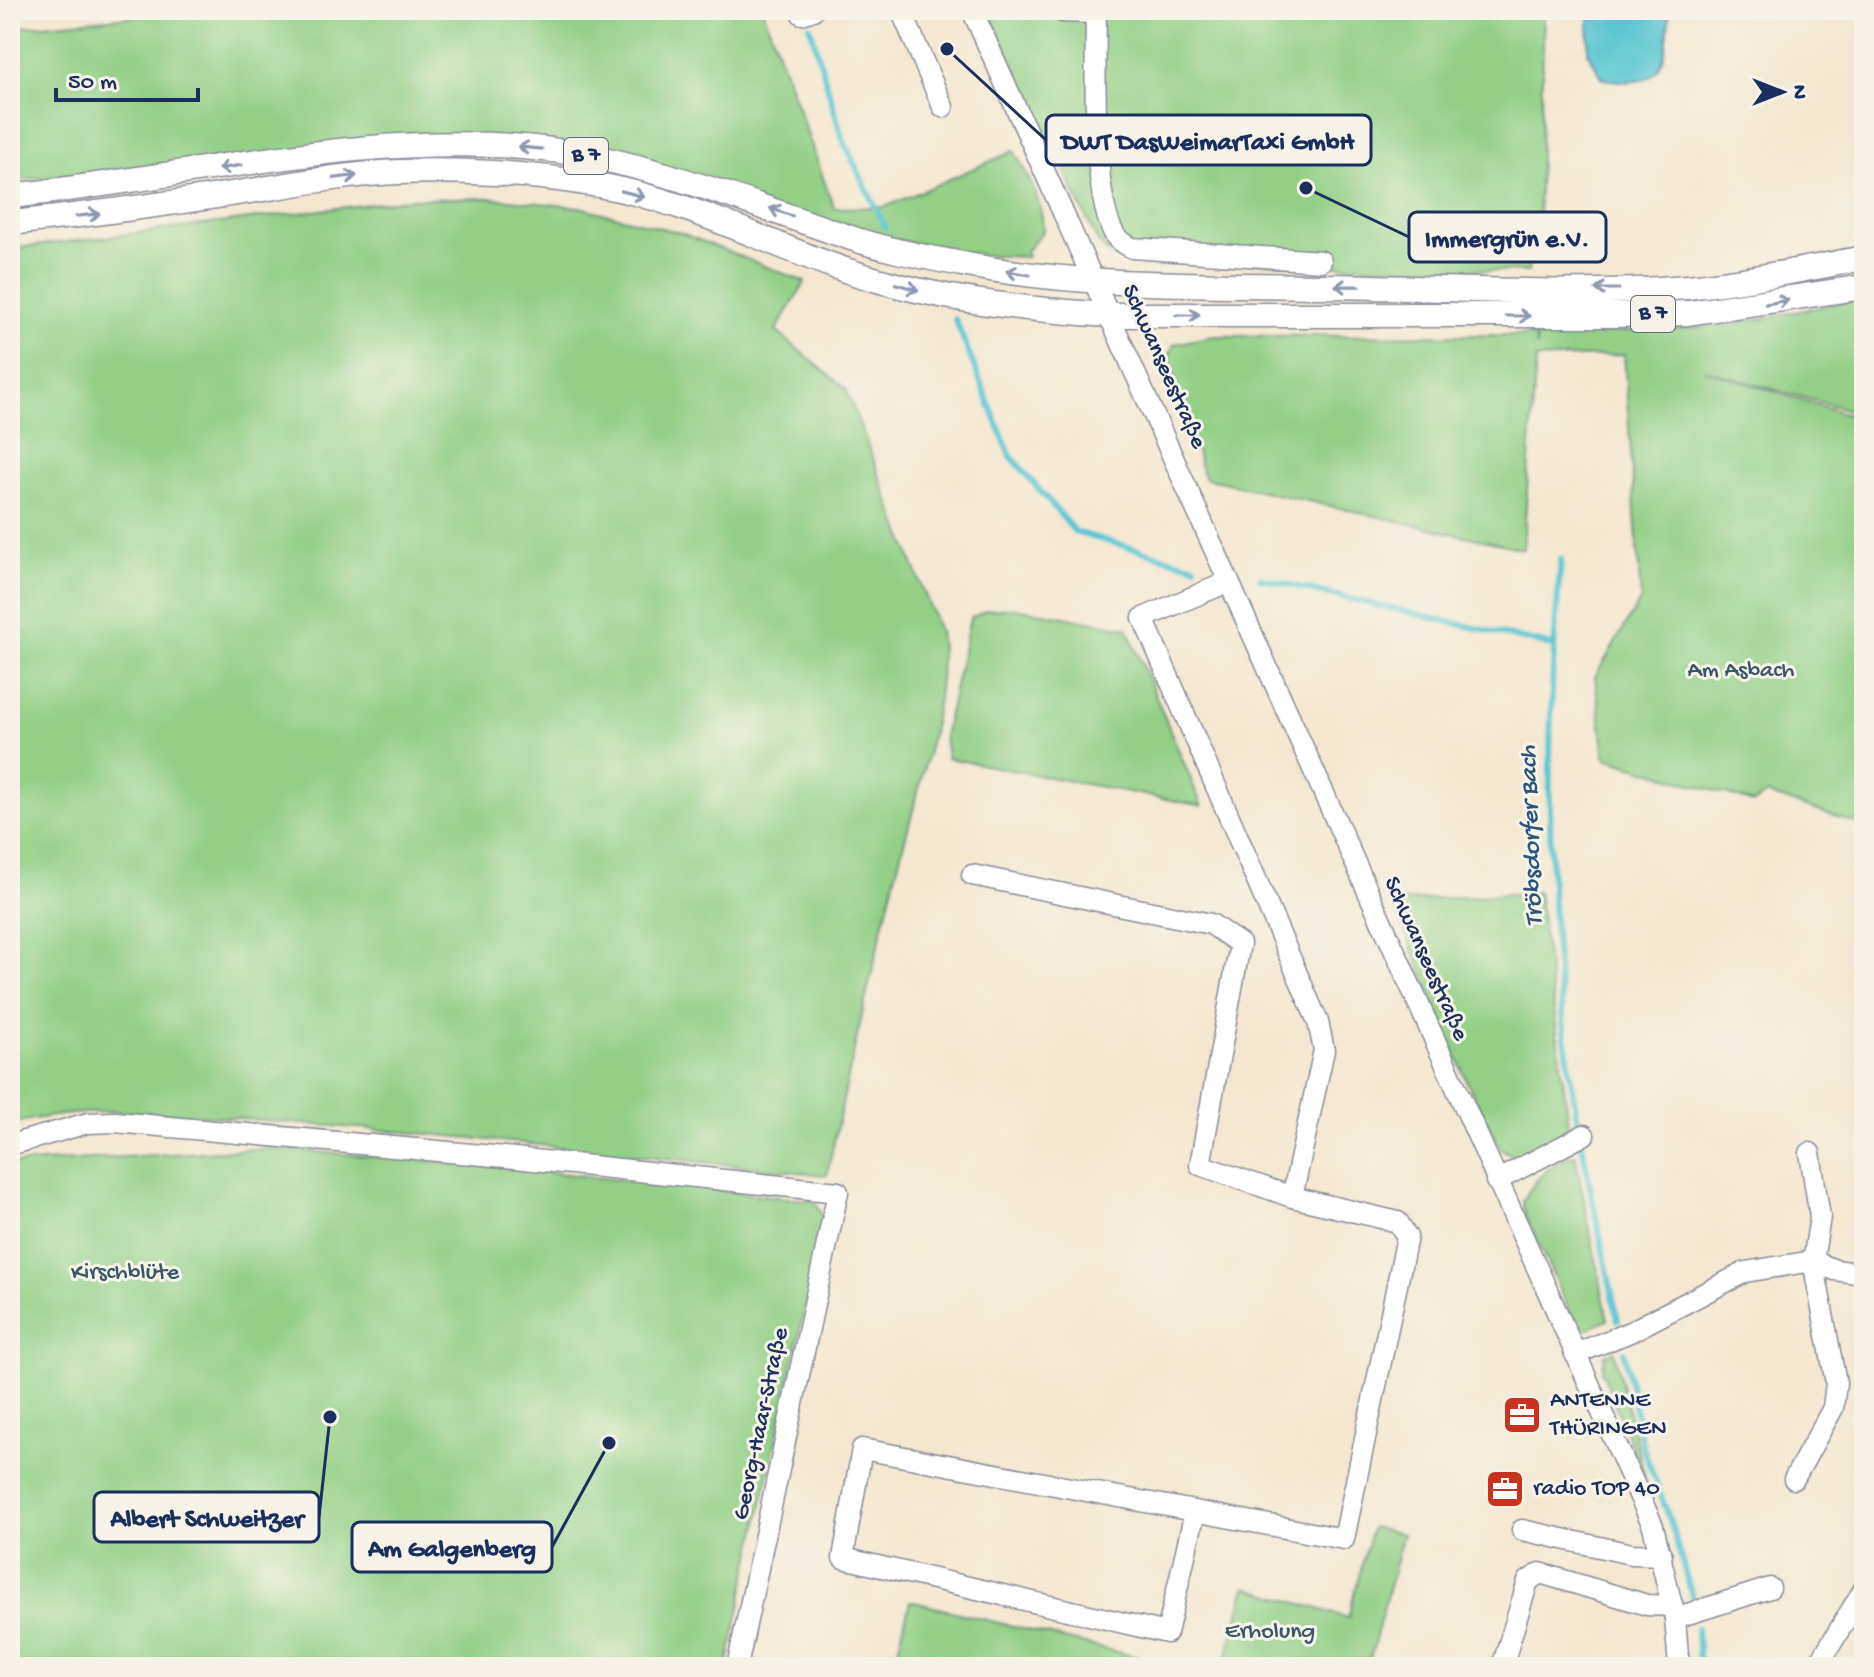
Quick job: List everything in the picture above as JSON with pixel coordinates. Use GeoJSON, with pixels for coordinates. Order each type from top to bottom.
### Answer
{"type":"FeatureCollection","features":[{"type":"Feature","properties":{"kind":"main road","name":"B 7"},"geometry":{"type":"LineString","coordinates":[[10,196],[115,185],[393,146],[491,145],[611,160],[681,178],[854,240],[1034,275],[1095,280],[1614,289],[1753,279],[1864,258]]}},
{"type":"Feature","properties":{"kind":"main road","name":"B 7"},"geometry":{"type":"LineString","coordinates":[[10,223],[397,172],[529,174],[601,186],[682,206],[832,265],[924,292],[1018,308],[1110,315],[1673,314],[1760,305],[1864,287]]}},
{"type":"Feature","properties":{"kind":"street"},"geometry":{"type":"LineString","coordinates":[[901,10],[943,107]]}},
{"type":"Feature","properties":{"kind":"street","name":"Schwanseestraße"},"geometry":{"type":"LineString","coordinates":[[972,10],[1653,1526],[1674,1612],[1679,1667]]}},
{"type":"Feature","properties":{"kind":"street"},"geometry":{"type":"LineString","coordinates":[[1063,12],[1096,12],[1098,150],[1112,228],[1119,240],[1132,248],[1321,261]]}},
{"type":"Feature","properties":{"kind":"street"},"geometry":{"type":"LineString","coordinates":[[1228,582],[1143,618],[1318,1022],[1324,1050],[1292,1197]]}},
{"type":"Feature","properties":{"kind":"street"},"geometry":{"type":"LineString","coordinates":[[972,875],[1211,924],[1240,944],[1200,1165],[1292,1197],[1398,1222],[1407,1237],[1344,1539],[862,1449],[843,1558],[1167,1633],[1195,1512]]}},
{"type":"Feature","properties":{"kind":"street","name":"Georg-Haar-Straße"},"geometry":{"type":"LineString","coordinates":[[10,1145],[88,1123],[115,1122],[838,1192],[737,1667]]}},
{"type":"Feature","properties":{"kind":"street"},"geometry":{"type":"LineString","coordinates":[[1496,1181],[1584,1135]]}},
{"type":"Feature","properties":{"kind":"street"},"geometry":{"type":"LineString","coordinates":[[1794,1479],[1833,1408],[1836,1383],[1813,1261],[1820,1217],[1810,1153]]}},
{"type":"Feature","properties":{"kind":"street"},"geometry":{"type":"LineString","coordinates":[[1575,1354],[1630,1332],[1745,1272],[1813,1261],[1835,1270],[1864,1274]]}},
{"type":"Feature","properties":{"kind":"street"},"geometry":{"type":"LineString","coordinates":[[1522,1530],[1631,1554],[1662,1555]]}},
{"type":"Feature","properties":{"kind":"street"},"geometry":{"type":"LineString","coordinates":[[1502,1667],[1528,1581],[1540,1573],[1674,1612],[1770,1588]]}},
{"type":"Feature","properties":{"kind":"street"},"geometry":{"type":"LineString","coordinates":[[1817,1667],[1864,1589]]}},
{"type":"Feature","properties":{"kind":"green space"},"geometry":{"type":"Polygon","coordinates":[[[207,10],[763,10],[834,208],[885,207],[1014,151],[1038,199],[1043,231],[1026,251],[1027,257],[983,255],[857,233],[469,136],[10,181],[10,28],[207,10]]]}},
{"type":"Feature","properties":{"kind":"green space"},"geometry":{"type":"Polygon","coordinates":[[[988,10],[1544,10],[1537,261],[1529,261],[1528,272],[1121,258],[1108,253],[1097,240],[988,10]]]}},
{"type":"Feature","properties":{"kind":"green space"},"geometry":{"type":"Polygon","coordinates":[[[490,198],[579,207],[681,233],[805,282],[776,331],[846,389],[939,631],[939,689],[928,754],[877,951],[827,1175],[427,1134],[187,1114],[81,1113],[10,1124],[10,249],[409,199],[490,198]]]}},
{"type":"Feature","properties":{"kind":"green space","name":"Am Asbach"},"geometry":{"type":"Polygon","coordinates":[[[1864,298],[1864,414],[1704,370],[1864,419],[1864,798],[1857,824],[1767,794],[1754,803],[1605,758],[1595,677],[1641,599],[1624,355],[1536,359],[1523,549],[1204,478],[1169,357],[1174,344],[1212,336],[1534,335],[1536,347],[1537,336],[1725,326],[1864,298]]]}},
{"type":"Feature","properties":{"kind":"green space"},"geometry":{"type":"Polygon","coordinates":[[[1015,608],[1127,628],[1202,806],[947,758],[944,736],[970,619],[986,610],[1015,608]]]}},
{"type":"Feature","properties":{"kind":"green space"},"geometry":{"type":"Polygon","coordinates":[[[1538,892],[1570,1131],[1514,1156],[1501,1149],[1468,1084],[1393,902],[1538,892]]]}},
{"type":"Feature","properties":{"kind":"green space","name":"Kirschblüte"},"geometry":{"type":"Polygon","coordinates":[[[270,1148],[501,1167],[815,1201],[824,1219],[727,1667],[10,1667],[10,1164],[270,1148]]]}},
{"type":"Feature","properties":{"kind":"green space"},"geometry":{"type":"Polygon","coordinates":[[[1575,1155],[1608,1320],[1588,1329],[1576,1325],[1525,1214],[1523,1201],[1544,1172],[1575,1155]]]}},
{"type":"Feature","properties":{"kind":"green space"},"geometry":{"type":"Polygon","coordinates":[[[1614,1351],[1647,1486],[1602,1371],[1605,1355],[1614,1351]]]}},
{"type":"Feature","properties":{"kind":"green space","name":"Erholung"},"geometry":{"type":"Polygon","coordinates":[[[1372,1527],[1403,1534],[1368,1667],[1224,1667],[1246,1587],[1348,1618],[1372,1527]]]}},
{"type":"Feature","properties":{"kind":"green space"},"geometry":{"type":"Polygon","coordinates":[[[910,1601],[1178,1667],[894,1667],[910,1601]]]}},
{"type":"Feature","properties":{"kind":"water"},"geometry":{"type":"Polygon","coordinates":[[[1589,10],[1670,10],[1666,45],[1659,69],[1640,80],[1603,79],[1588,53],[1589,10]]]}},
{"type":"Feature","properties":{"kind":"waterway","name":"Tröbsdorfer Bach"},"geometry":{"type":"LineString","coordinates":[[810,27],[843,140],[885,227]]}},
{"type":"Feature","properties":{"kind":"waterway","name":"Tröbsdorfer Bach"},"geometry":{"type":"LineString","coordinates":[[955,319],[1010,455],[1075,532],[1195,566]]}},
{"type":"Feature","properties":{"kind":"waterway","name":"Tröbsdorfer Bach"},"geometry":{"type":"LineString","coordinates":[[1561,559],[1553,670],[1550,781],[1556,947],[1578,1123],[1618,1320]]}},
{"type":"Feature","properties":{"kind":"waterway","name":"Tröbsdorfer Bach"},"geometry":{"type":"LineString","coordinates":[[1260,578],[1553,646]]}},
{"type":"Feature","properties":{"kind":"waterway","name":"Tröbsdorfer Bach"},"geometry":{"type":"LineString","coordinates":[[1624,1352],[1643,1448],[1669,1517],[1692,1596]]}},
{"type":"Feature","properties":{"kind":"waterway","name":"Tröbsdorfer Bach"},"geometry":{"type":"LineString","coordinates":[[1697,1628],[1699,1667]]}},
{"type":"Feature","properties":{"kind":"place","name":"DWT DasWeimarTaxi GmbH"},"geometry":{"type":"Point","coordinates":[947,49]}},
{"type":"Feature","properties":{"kind":"place","name":"Immergrün e.V."},"geometry":{"type":"Point","coordinates":[1306,188]}},
{"type":"Feature","properties":{"kind":"place","name":"ANTENNE THÜRINGEN"},"geometry":{"type":"Point","coordinates":[1522,1415]}},
{"type":"Feature","properties":{"kind":"place","name":"Albert Schweitzer"},"geometry":{"type":"Point","coordinates":[330,1417]}},
{"type":"Feature","properties":{"kind":"place","name":"Am Galgenberg"},"geometry":{"type":"Point","coordinates":[609,1443]}},
{"type":"Feature","properties":{"kind":"place","name":"radio TOP 40"},"geometry":{"type":"Point","coordinates":[1505,1489]}}]}
